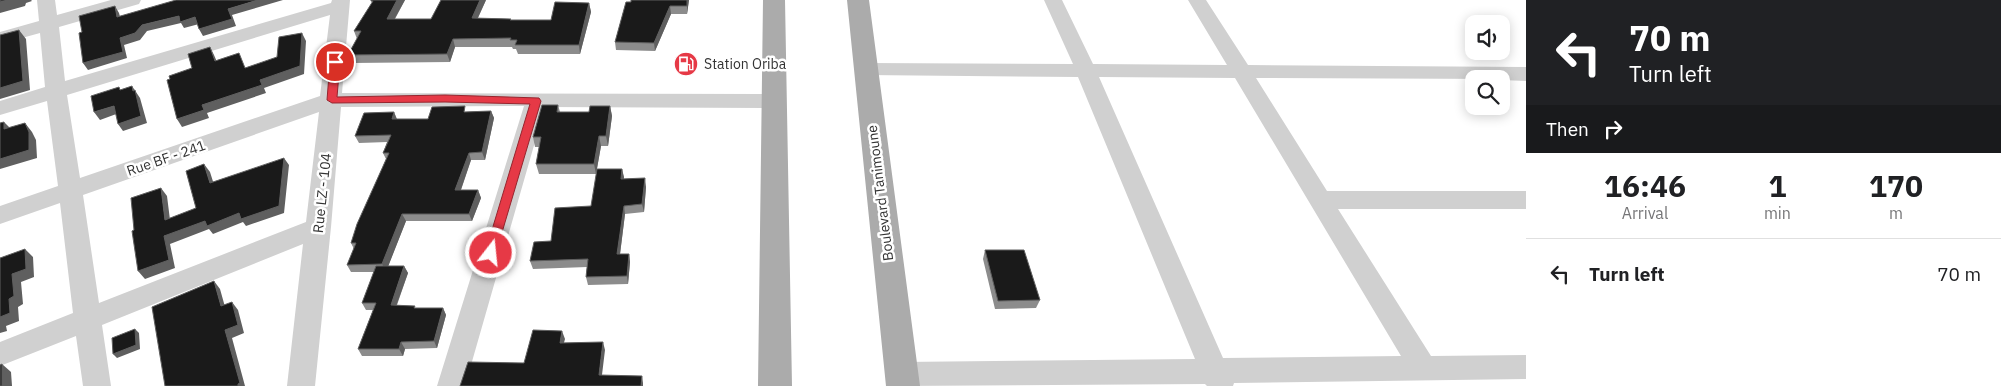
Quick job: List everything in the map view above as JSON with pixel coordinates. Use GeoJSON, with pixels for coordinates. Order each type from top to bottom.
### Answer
{"type":"FeatureCollection","features":[{"type":"Feature","properties":{"kind":"main road"},"geometry":{"type":"LineString","coordinates":[[774,0],[775,386]]}},
{"type":"Feature","properties":{"kind":"main road","name":"Boulevard Tanimoune"},"geometry":{"type":"LineString","coordinates":[[858,0],[902,380]]}},
{"type":"Feature","properties":{"kind":"street"},"geometry":{"type":"LineString","coordinates":[[46,0],[56,90],[97,386]]}},
{"type":"Feature","properties":{"kind":"street"},"geometry":{"type":"LineString","coordinates":[[0,38],[132,0]]}},
{"type":"Feature","properties":{"kind":"street"},"geometry":{"type":"LineString","coordinates":[[1053,0],[1086,71],[1218,379]]}},
{"type":"Feature","properties":{"kind":"street"},"geometry":{"type":"LineString","coordinates":[[1197,0],[1424,368]]}},
{"type":"Feature","properties":{"kind":"street"},"geometry":{"type":"LineString","coordinates":[[0,108],[341,3]]}},
{"type":"Feature","properties":{"kind":"street","name":"Rue LZ - 104"},"geometry":{"type":"LineString","coordinates":[[301,386],[341,3]]}},
{"type":"Feature","properties":{"kind":"street"},"geometry":{"type":"LineString","coordinates":[[865,69],[1526,74]]}},
{"type":"Feature","properties":{"kind":"street","name":"Rue BF - 241"},"geometry":{"type":"LineString","coordinates":[[0,215],[332,100],[773,101]]}},
{"type":"Feature","properties":{"kind":"street"},"geometry":{"type":"LineString","coordinates":[[452,386],[536,101]]}},
{"type":"Feature","properties":{"kind":"street"},"geometry":{"type":"LineString","coordinates":[[1321,200],[1526,200]]}},
{"type":"Feature","properties":{"kind":"street"},"geometry":{"type":"LineString","coordinates":[[0,354],[319,227]]}},
{"type":"Feature","properties":{"kind":"street"},"geometry":{"type":"LineString","coordinates":[[902,380],[1218,379],[1424,368],[1526,367]]}},
{"type":"Feature","properties":{"kind":"building"},"geometry":{"type":"Polygon","coordinates":[[[176,0],[258,0],[228,9],[232,19],[199,29],[195,17],[180,22],[179,16],[142,25],[135,33],[120,38],[123,52],[83,63],[79,33],[82,32],[79,16],[115,6],[117,17],[176,0]]]}},
{"type":"Feature","properties":{"kind":"building"},"geometry":{"type":"Polygon","coordinates":[[[371,0],[397,0],[387,19],[431,19],[441,0],[480,0],[472,18],[510,20],[551,20],[555,2],[589,3],[579,45],[515,45],[517,40],[510,40],[511,38],[453,39],[447,54],[348,55],[361,31],[354,31],[373,1],[371,0]]]}},
{"type":"Feature","properties":{"kind":"building"},"geometry":{"type":"Polygon","coordinates":[[[631,0],[687,0],[687,6],[670,6],[654,43],[615,42],[626,2],[631,2],[631,0]]]}},
{"type":"Feature","properties":{"kind":"building"},"geometry":{"type":"Polygon","coordinates":[[[19,30],[23,81],[0,88],[0,35],[19,30]]]}},
{"type":"Feature","properties":{"kind":"building"},"geometry":{"type":"Polygon","coordinates":[[[302,33],[300,66],[260,80],[262,85],[202,105],[204,110],[177,119],[167,80],[170,79],[169,76],[192,68],[188,54],[210,47],[215,61],[239,53],[245,68],[277,57],[279,37],[302,33]]]}},
{"type":"Feature","properties":{"kind":"building"},"geometry":{"type":"Polygon","coordinates":[[[132,86],[133,91],[135,90],[141,116],[118,124],[114,106],[94,112],[91,96],[119,87],[120,90],[132,86]]]}},
{"type":"Feature","properties":{"kind":"building"},"geometry":{"type":"Polygon","coordinates":[[[542,105],[558,105],[557,112],[589,112],[590,106],[610,106],[606,136],[599,136],[594,164],[536,164],[541,137],[533,137],[542,105]]]}},
{"type":"Feature","properties":{"kind":"building"},"geometry":{"type":"Polygon","coordinates":[[[465,106],[464,112],[491,111],[482,152],[469,153],[455,190],[478,190],[469,214],[402,214],[382,264],[347,265],[356,243],[351,243],[357,224],[389,153],[383,153],[391,135],[355,136],[364,113],[394,112],[392,119],[428,119],[432,107],[465,106]]]}},
{"type":"Feature","properties":{"kind":"building"},"geometry":{"type":"Polygon","coordinates":[[[4,122],[4,129],[25,123],[29,132],[29,150],[0,159],[0,123],[4,122]]]}},
{"type":"Feature","properties":{"kind":"building"},"geometry":{"type":"Polygon","coordinates":[[[284,158],[279,206],[241,219],[239,213],[207,226],[205,221],[164,236],[169,260],[138,271],[132,231],[134,230],[131,198],[161,188],[165,220],[196,208],[186,171],[204,164],[210,183],[284,158]]]}},
{"type":"Feature","properties":{"kind":"building"},"geometry":{"type":"Polygon","coordinates":[[[597,169],[622,169],[621,179],[645,178],[642,204],[624,206],[617,254],[629,254],[627,276],[586,277],[588,259],[530,261],[534,242],[551,241],[555,208],[591,206],[597,169]]]}},
{"type":"Feature","properties":{"kind":"building"},"geometry":{"type":"Polygon","coordinates":[[[25,249],[26,269],[12,274],[14,296],[9,299],[10,313],[0,317],[0,258],[25,249]]]}},
{"type":"Feature","properties":{"kind":"building"},"geometry":{"type":"Polygon","coordinates":[[[985,250],[1024,250],[1040,300],[998,301],[985,250]]]}},
{"type":"Feature","properties":{"kind":"building"},"geometry":{"type":"Polygon","coordinates":[[[376,266],[404,266],[391,305],[415,306],[414,308],[443,308],[434,341],[401,342],[399,349],[358,349],[376,303],[362,303],[376,266]]]}},
{"type":"Feature","properties":{"kind":"building"},"geometry":{"type":"Polygon","coordinates":[[[214,281],[221,306],[232,302],[238,325],[225,330],[240,383],[238,386],[165,386],[152,307],[214,281]]]}},
{"type":"Feature","properties":{"kind":"building"},"geometry":{"type":"Polygon","coordinates":[[[135,329],[136,345],[113,354],[112,338],[135,329]]]}},
{"type":"Feature","properties":{"kind":"building"},"geometry":{"type":"Polygon","coordinates":[[[533,330],[562,331],[560,343],[603,342],[599,375],[642,376],[641,386],[460,386],[468,362],[524,363],[533,330]]]}},
{"type":"Feature","properties":{"kind":"building"},"geometry":{"type":"Polygon","coordinates":[[[2,364],[2,386],[0,386],[0,365],[2,364]]]}},
{"type":"Feature","properties":{"kind":"place","name":"Station Oriba"},"geometry":{"type":"Point","coordinates":[686,64]}},
{"type":"Feature","properties":{"kind":"route"},"geometry":{"type":"LineString","coordinates":[[335,62],[332,100],[445,99],[536,101],[491,253]]}}]}
